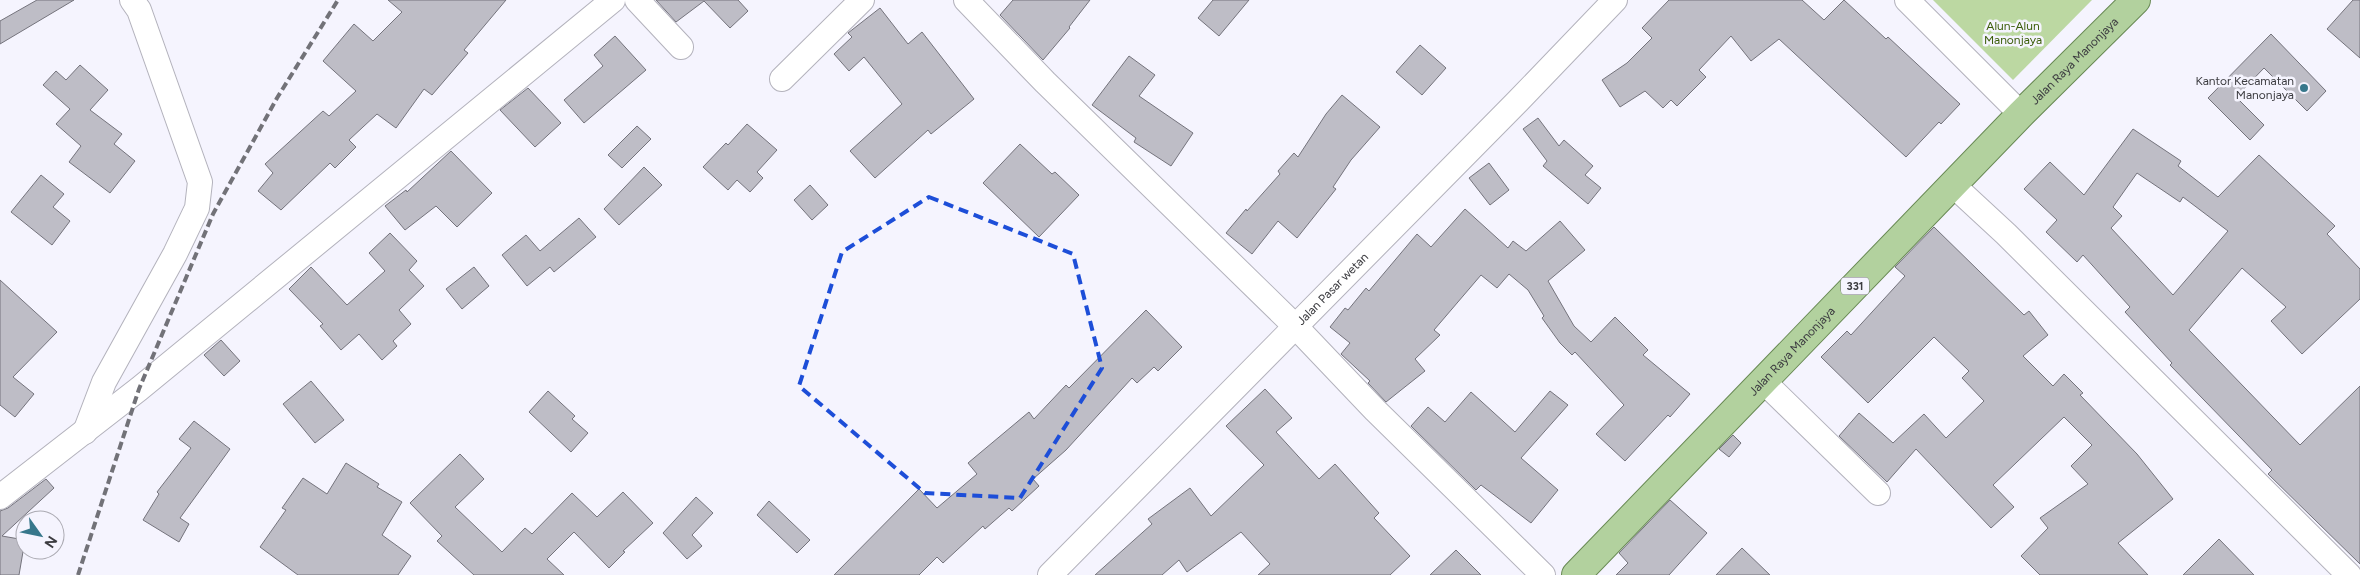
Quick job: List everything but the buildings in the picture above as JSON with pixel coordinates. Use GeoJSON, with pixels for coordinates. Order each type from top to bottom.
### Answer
{"type":"FeatureCollection","features":[{"type":"Feature","properties":{"kind":"main road","name":"Jalan Raya Manonjaya"},"geometry":{"type":"LineString","coordinates":[[1576,575],[2022,114],[2136,0]]}},
{"type":"Feature","properties":{"kind":"street"},"geometry":{"type":"LineString","coordinates":[[85,432],[104,382],[175,254],[197,208],[200,182],[139,10],[132,0]]}},
{"type":"Feature","properties":{"kind":"street"},"geometry":{"type":"LineString","coordinates":[[0,498],[85,432],[613,0]]}},
{"type":"Feature","properties":{"kind":"street"},"geometry":{"type":"LineString","coordinates":[[637,0],[681,46]]}},
{"type":"Feature","properties":{"kind":"street"},"geometry":{"type":"LineString","coordinates":[[782,79],[862,0]]}},
{"type":"Feature","properties":{"kind":"street"},"geometry":{"type":"LineString","coordinates":[[966,0],[1045,82],[1296,327],[1375,410],[1543,575]]}},
{"type":"Feature","properties":{"kind":"street","name":"Jalan Pasar wetan"},"geometry":{"type":"LineString","coordinates":[[1050,575],[1296,327],[1615,0]]}},
{"type":"Feature","properties":{"kind":"street"},"geometry":{"type":"LineString","coordinates":[[1907,0],[2022,114]]}},
{"type":"Feature","properties":{"kind":"street"},"geometry":{"type":"LineString","coordinates":[[1953,185],[2013,241],[2349,575]]}},
{"type":"Feature","properties":{"kind":"street"},"geometry":{"type":"LineString","coordinates":[[1763,381],[1878,493]]}},
{"type":"Feature","properties":{"kind":"highlighted area"},"geometry":{"type":"Polygon","coordinates":[[[929,197],[1073,254],[1102,368],[1020,498],[925,493],[799,386],[842,252],[929,197]]]}},
{"type":"Feature","properties":{"kind":"green space","name":"Alun-Alun Manonjaya"},"geometry":{"type":"Polygon","coordinates":[[[1933,0],[2092,0],[2013,80],[1933,0]]]}},
{"type":"Feature","properties":{"kind":"railway"},"geometry":{"type":"LineString","coordinates":[[78,575],[139,389],[213,214],[277,98],[338,0]]}},
{"type":"Feature","properties":{"kind":"place","name":"Kantor Kecamatan Manonjaya"},"geometry":{"type":"Point","coordinates":[2304,88]}}]}
